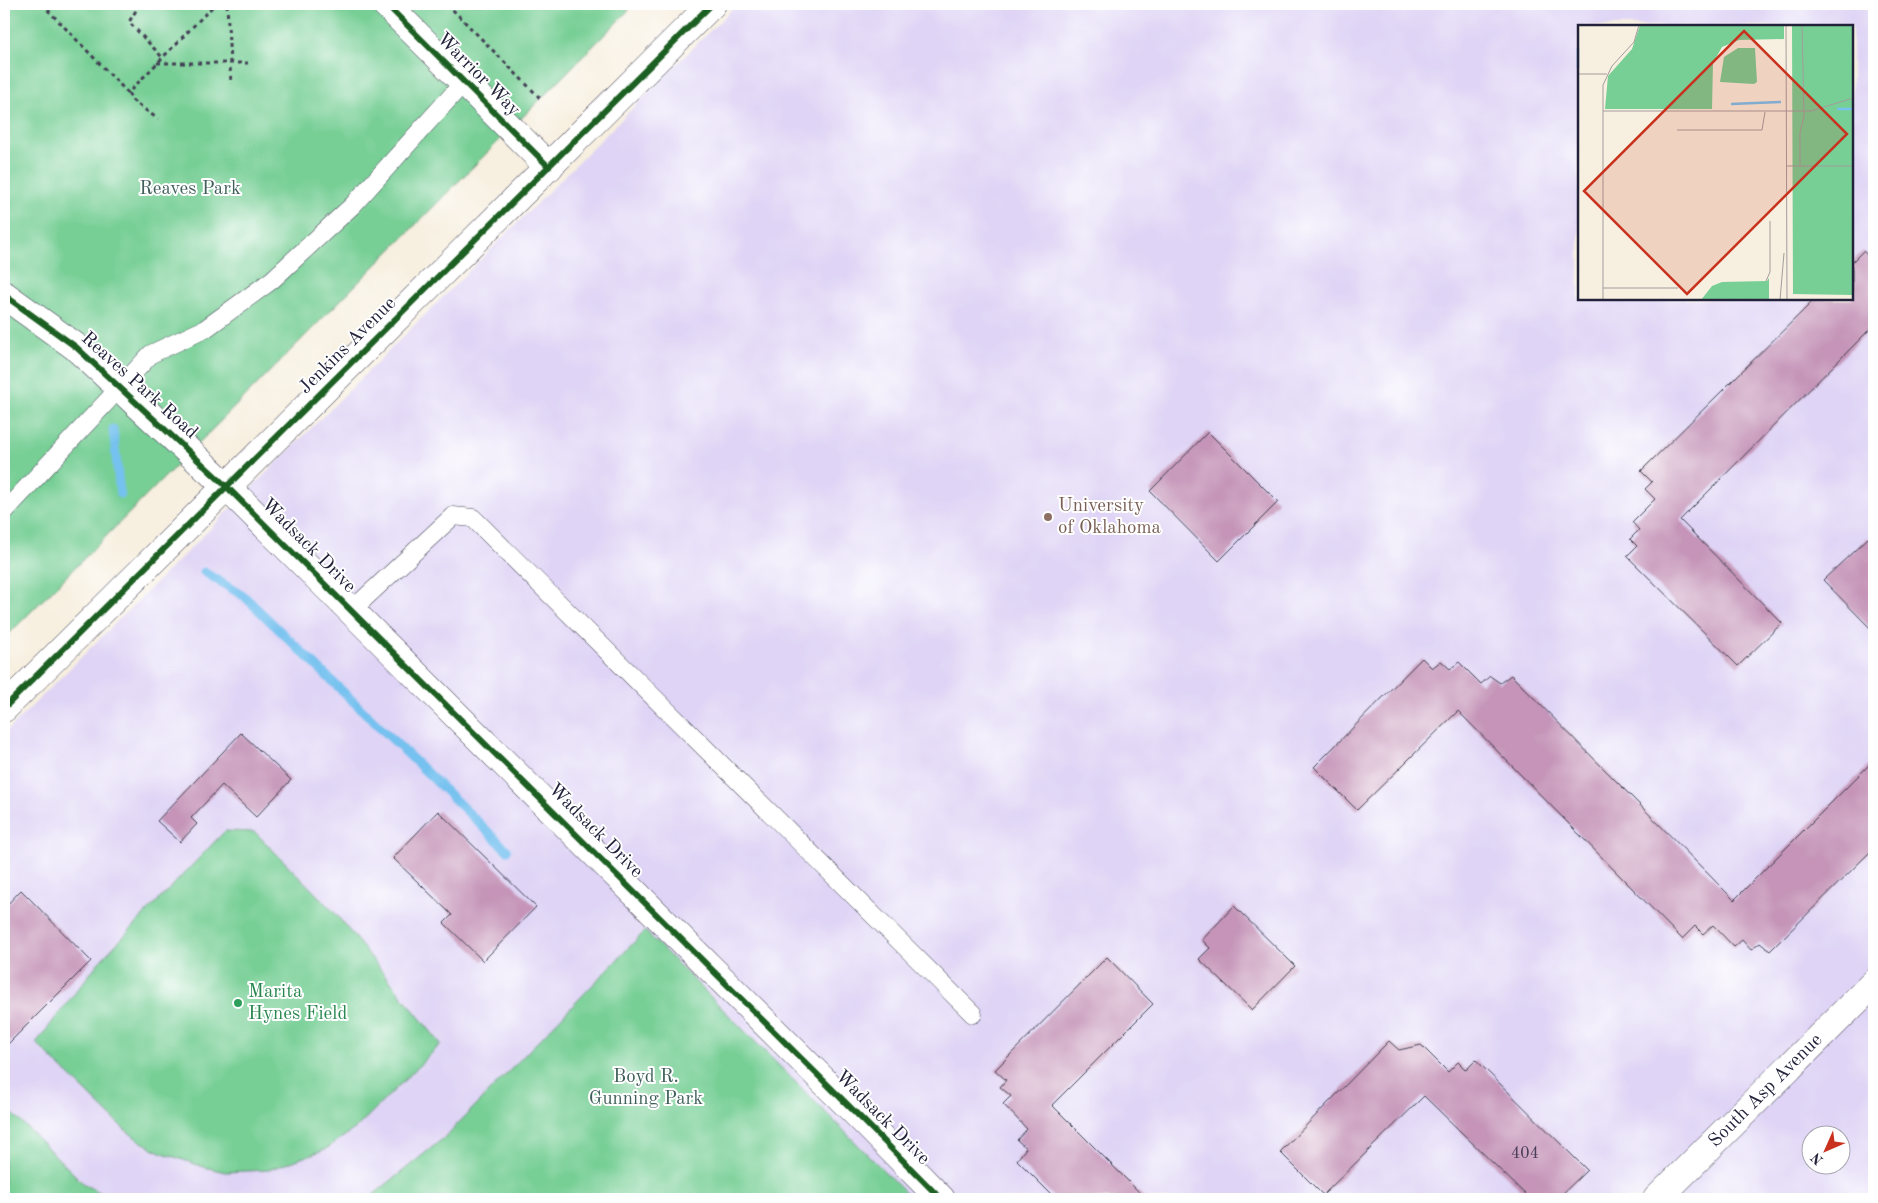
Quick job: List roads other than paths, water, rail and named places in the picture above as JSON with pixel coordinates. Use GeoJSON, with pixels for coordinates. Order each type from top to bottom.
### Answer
{"type":"FeatureCollection","features":[{"type":"Feature","properties":{"kind":"street","name":"Warrior Way"},"geometry":{"type":"LineString","coordinates":[[386,4],[549,167]]}},
{"type":"Feature","properties":{"kind":"street","name":"Jenkins Avenue"},"geometry":{"type":"LineString","coordinates":[[4,708],[712,4]]}},
{"type":"Feature","properties":{"kind":"street","name":"Reaves Park Road"},"geometry":{"type":"LineString","coordinates":[[4,295],[76,346],[227,487]]}},
{"type":"Feature","properties":{"kind":"street","name":"Wadsack Drive"},"geometry":{"type":"LineString","coordinates":[[227,487],[941,1199]]}},
{"type":"Feature","properties":{"kind":"street","name":"South Asp Avenue"},"geometry":{"type":"LineString","coordinates":[[1657,1199],[1874,983]]}},
{"type":"Feature","properties":{"kind":"lane"},"geometry":{"type":"LineString","coordinates":[[4,512],[151,354],[205,329],[272,280],[353,205],[464,82]]}},
{"type":"Feature","properties":{"kind":"lane"},"geometry":{"type":"LineString","coordinates":[[352,610],[453,516],[473,518],[972,1014]]}},
{"type":"Feature","properties":{"kind":"waterway"},"geometry":{"type":"LineString","coordinates":[[113,429],[120,494]]}},
{"type":"Feature","properties":{"kind":"waterway"},"geometry":{"type":"LineString","coordinates":[[204,572],[245,597],[507,850]]}},
{"type":"Feature","properties":{"kind":"place","name":"University of Oklahoma"},"geometry":{"type":"Point","coordinates":[1048,517]}},
{"type":"Feature","properties":{"kind":"place","name":"Marita Hynes Field"},"geometry":{"type":"Point","coordinates":[238,1003]}},
{"type":"Feature","properties":{"kind":"park label","name":"Reaves Park"},"geometry":{"type":"Point","coordinates":[190,189]}},
{"type":"Feature","properties":{"kind":"park label","name":"Boyd R. Gunning Park"},"geometry":{"type":"Point","coordinates":[646,1088]}}]}
